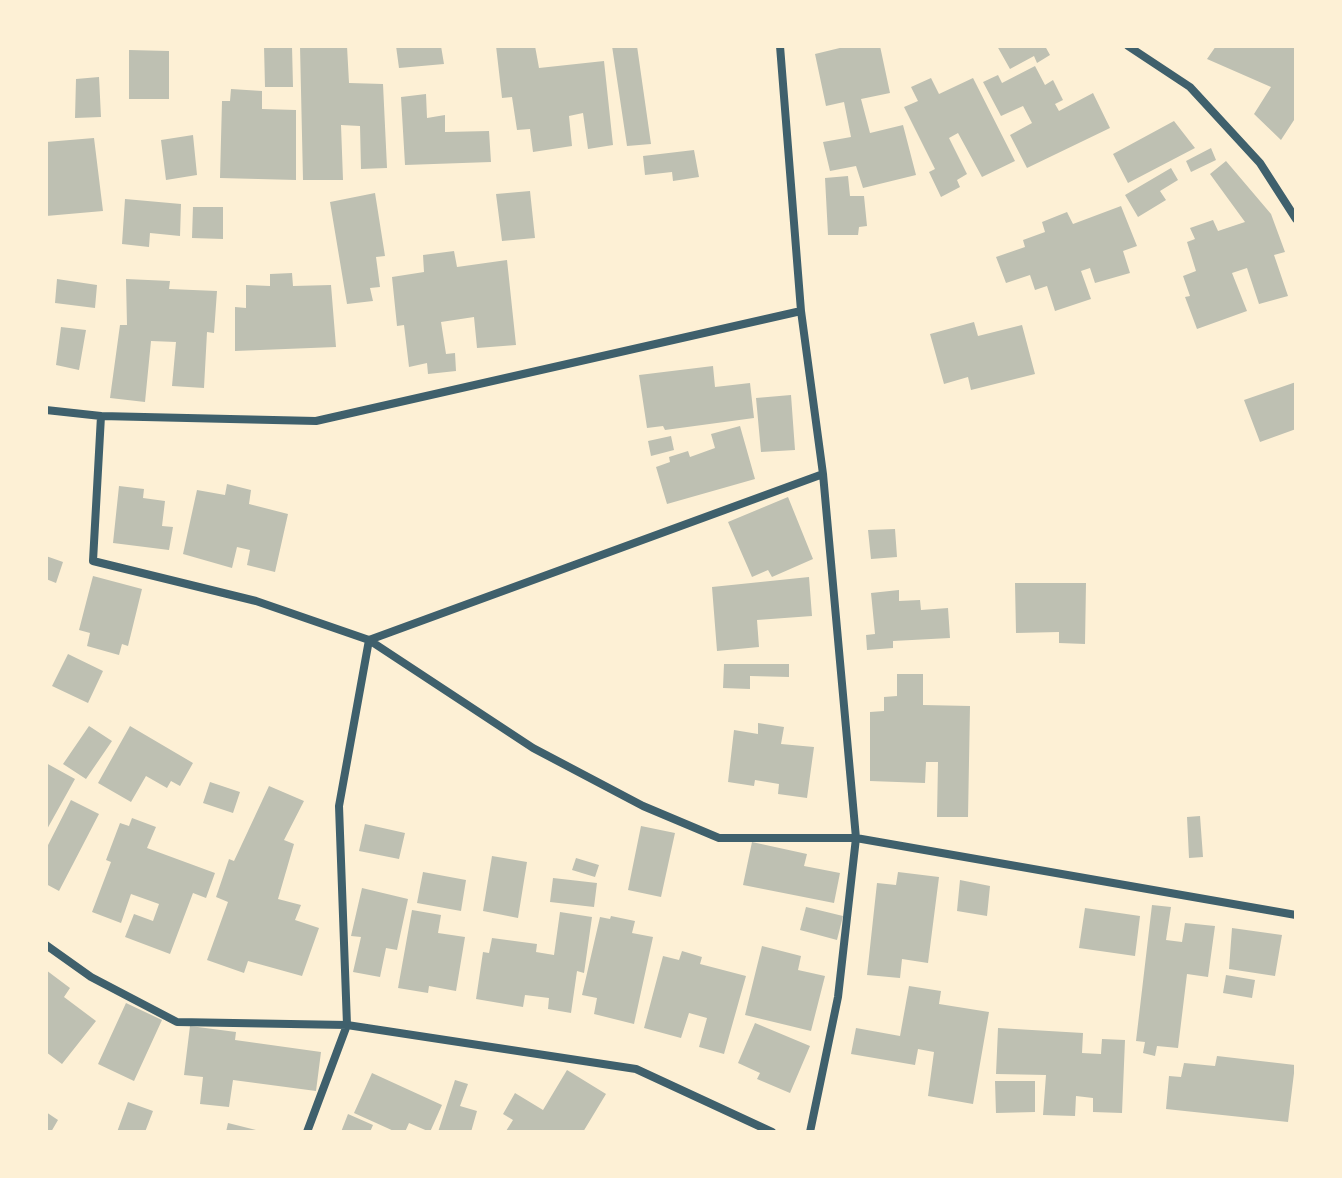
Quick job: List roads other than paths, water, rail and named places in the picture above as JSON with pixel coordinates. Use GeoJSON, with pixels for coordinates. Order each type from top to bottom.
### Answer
{"type":"FeatureCollection","features":[{"type":"Feature","properties":{"kind":"street"},"geometry":{"type":"LineString","coordinates":[[780,46],[801,311],[823,474],[856,838],[838,997],[810,1132]]}},
{"type":"Feature","properties":{"kind":"street"},"geometry":{"type":"LineString","coordinates":[[1128,46],[1190,87],[1260,163],[1296,219]]}},
{"type":"Feature","properties":{"kind":"street"},"geometry":{"type":"LineString","coordinates":[[46,410],[101,416],[316,421],[801,311]]}},
{"type":"Feature","properties":{"kind":"street"},"geometry":{"type":"LineString","coordinates":[[101,416],[93,561],[256,601],[369,640],[533,748],[643,806],[719,838],[856,838],[1296,915]]}},
{"type":"Feature","properties":{"kind":"street"},"geometry":{"type":"LineString","coordinates":[[369,640],[823,474]]}},
{"type":"Feature","properties":{"kind":"street"},"geometry":{"type":"LineString","coordinates":[[307,1132],[347,1025],[339,806],[369,640]]}},
{"type":"Feature","properties":{"kind":"street"},"geometry":{"type":"LineString","coordinates":[[46,945],[91,977],[177,1022],[347,1025],[636,1069],[772,1132]]}}]}
